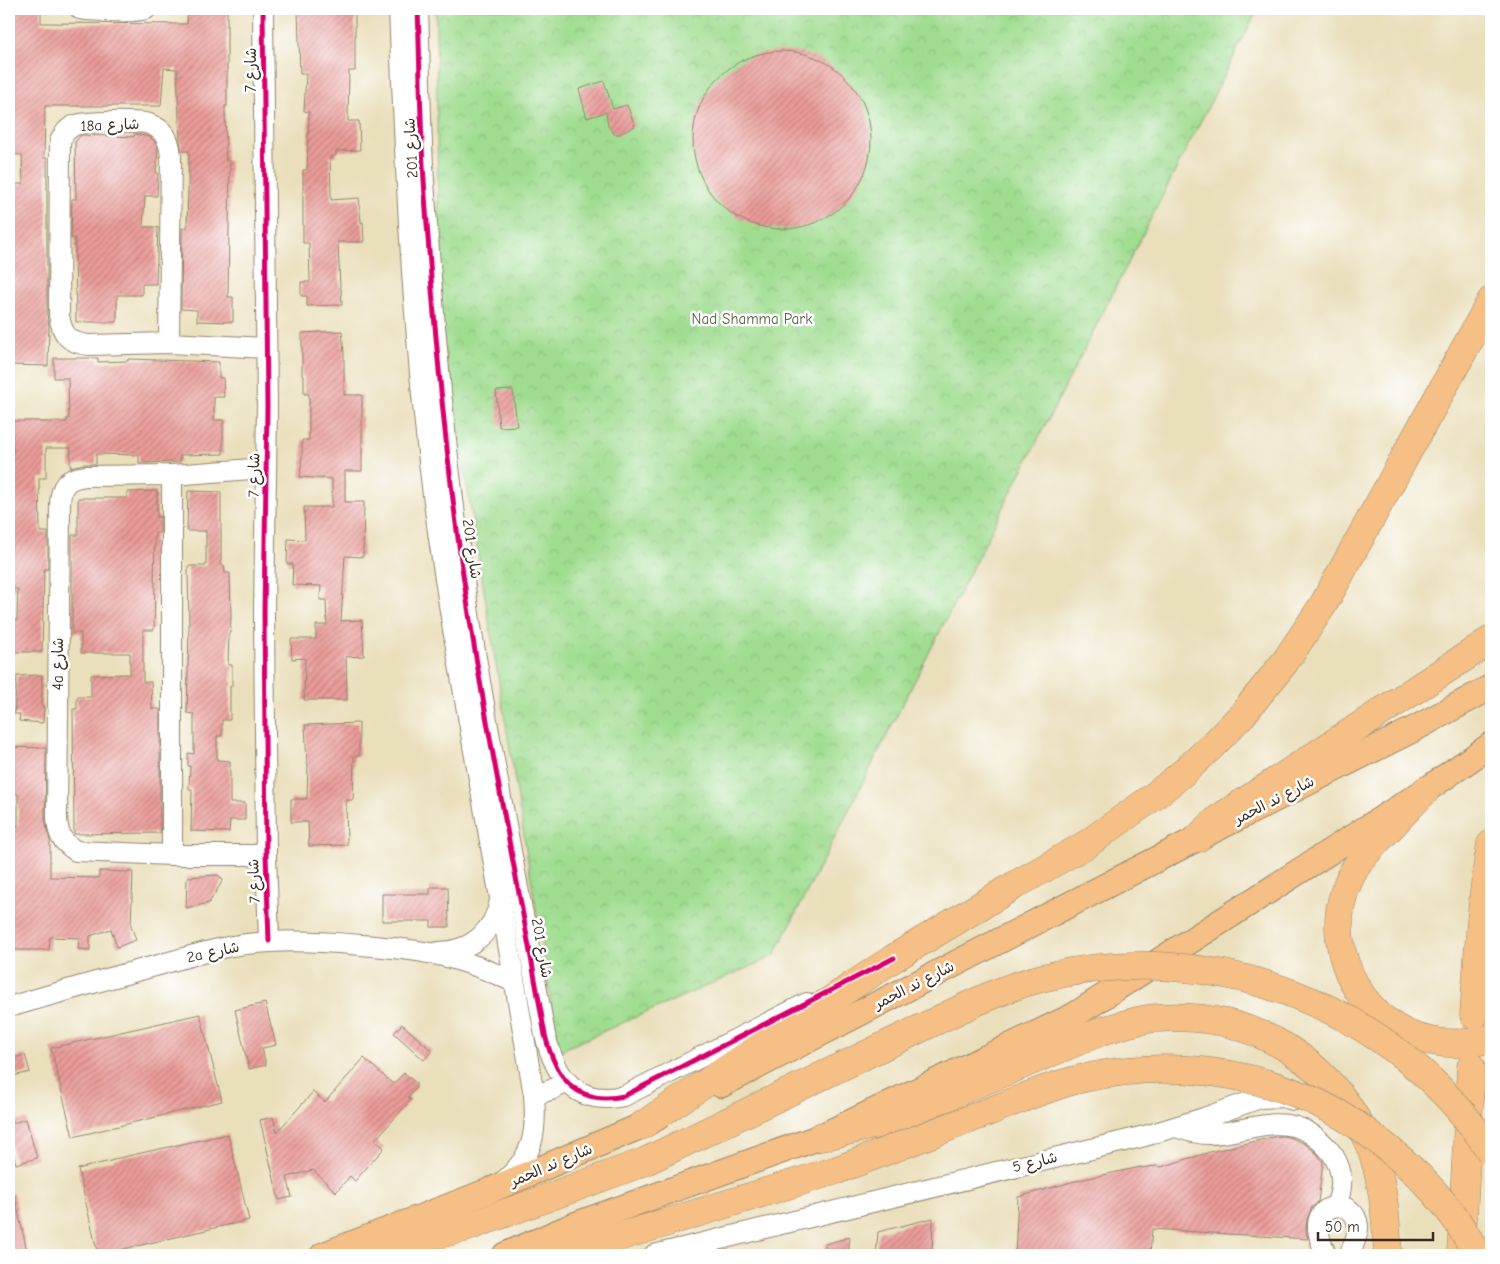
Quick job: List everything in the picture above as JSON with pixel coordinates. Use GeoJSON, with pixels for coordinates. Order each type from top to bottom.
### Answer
{"type":"FeatureCollection","features":[{"type":"Feature","properties":{"kind":"highway"},"geometry":{"type":"LineString","coordinates":[[641,1126],[894,958],[1015,884],[1087,844],[1153,797],[1214,744],[1242,715],[1285,662],[1323,605],[1491,301]]}},
{"type":"Feature","properties":{"kind":"highway"},"geometry":{"type":"LineString","coordinates":[[1198,838],[1218,819],[1491,640]]}},
{"type":"Feature","properties":{"kind":"highway"},"geometry":{"type":"LineString","coordinates":[[1426,790],[1365,852],[1352,872],[1344,894],[1339,917],[1340,941],[1345,964],[1355,986],[1369,1005],[1387,1021],[1407,1034],[1430,1041],[1453,1044],[1477,1042],[1491,1038]]}},
{"type":"Feature","properties":{"kind":"highway"},"geometry":{"type":"LineString","coordinates":[[1474,1015],[1480,925],[1491,844]]}},
{"type":"Feature","properties":{"kind":"highway"},"geometry":{"type":"LineString","coordinates":[[349,1255],[465,1228],[644,1162],[990,996],[1041,978],[1095,968],[1149,966],[1194,969],[1257,981],[1308,999],[1357,1024],[1402,1055],[1443,1091],[1478,1133],[1491,1152]]}},
{"type":"Feature","properties":{"kind":"highway"},"geometry":{"type":"LineString","coordinates":[[820,1137],[878,1124],[1120,1026],[1156,1018],[1211,1019],[1238,1025],[1264,1035],[1288,1048],[1310,1064],[1348,1105],[1373,1155],[1380,1181],[1388,1255]]}},
{"type":"Feature","properties":{"kind":"highway"},"geometry":{"type":"LineString","coordinates":[[526,1255],[586,1247],[837,1170],[1040,1092],[1079,1079],[1120,1071],[1160,1068],[1202,1070],[1242,1077],[1282,1088],[1320,1104],[1356,1124],[1389,1148],[1420,1176],[1447,1208],[1471,1242],[1477,1255]]}},
{"type":"Feature","properties":{"kind":"highway"},"geometry":{"type":"LineString","coordinates":[[1461,1255],[1471,1068]]}},
{"type":"Feature","properties":{"kind":"main road","name":"شارع ند الحمر"},"geometry":{"type":"LineString","coordinates":[[323,1255],[491,1190],[641,1126],[1198,838],[1416,728],[1491,687]]}},
{"type":"Feature","properties":{"kind":"main road"},"geometry":{"type":"LineString","coordinates":[[505,1255],[577,1224],[820,1137],[1073,1016],[1426,790],[1491,745]]}},
{"type":"Feature","properties":{"kind":"street"},"geometry":{"type":"LineString","coordinates":[[80,9],[146,9]]}},
{"type":"Feature","properties":{"kind":"street","name":"شارع 7"},"geometry":{"type":"LineString","coordinates":[[263,9],[266,348],[264,612],[266,855],[269,942]]}},
{"type":"Feature","properties":{"kind":"street","name":"شارع 201"},"geometry":{"type":"LineString","coordinates":[[399,9],[406,166],[418,344],[430,471],[450,613],[501,899],[536,1116],[535,1133],[518,1167],[509,1177],[491,1190]]}},
{"type":"Feature","properties":{"kind":"street","name":"شارع 201"},"geometry":{"type":"LineString","coordinates":[[418,9],[423,163],[448,469],[478,670],[544,1035],[553,1060],[567,1082]]}},
{"type":"Feature","properties":{"kind":"street","name":"18a شارع"},"geometry":{"type":"LineString","coordinates":[[169,344],[170,146],[160,129],[150,124],[140,122],[86,123],[76,125],[66,131],[60,141],[59,315],[61,327],[68,337],[77,344],[83,345],[169,344],[266,348]]}},
{"type":"Feature","properties":{"kind":"street","name":"4a شارع"},"geometry":{"type":"LineString","coordinates":[[266,468],[172,475],[86,476],[75,477],[65,484],[60,494],[58,817],[58,831],[65,843],[76,851],[172,855],[266,855]]}},
{"type":"Feature","properties":{"kind":"street"},"geometry":{"type":"LineString","coordinates":[[172,475],[172,855]]}},
{"type":"Feature","properties":{"kind":"street","name":"2a شارع"},"geometry":{"type":"LineString","coordinates":[[423,952],[453,951],[473,943],[481,937],[494,920],[501,899]]}},
{"type":"Feature","properties":{"kind":"street","name":"2a شارع"},"geometry":{"type":"LineString","coordinates":[[9,1007],[204,952],[232,946],[269,942],[344,943],[384,946],[423,952],[470,964],[514,982]]}},
{"type":"Feature","properties":{"kind":"street"},"geometry":{"type":"LineString","coordinates":[[534,1095],[551,1090],[567,1082],[579,1092],[593,1097],[609,1099],[624,1096],[894,958]]}},
{"type":"Feature","properties":{"kind":"street","name":"شارع 5"},"geometry":{"type":"LineString","coordinates":[[654,1255],[1176,1127],[1260,1098],[1282,1097],[1304,1102],[1327,1112],[1342,1123],[1355,1139],[1380,1181]]}},
{"type":"Feature","properties":{"kind":"street"},"geometry":{"type":"LineString","coordinates":[[1176,1127],[1187,1131],[1210,1134],[1271,1124],[1287,1124],[1302,1129],[1316,1136],[1328,1147],[1336,1160],[1342,1175],[1340,1196],[1336,1206]]}},
{"type":"Feature","properties":{"kind":"street"},"geometry":{"type":"LineString","coordinates":[[1326,1255],[1318,1228],[1318,1220],[1328,1209],[1336,1206],[1345,1207],[1352,1212],[1357,1220],[1359,1228],[1350,1255]]}},
{"type":"Feature","properties":{"kind":"green space","name":"Nad Shamma Park"},"geometry":{"type":"Polygon","coordinates":[[[436,9],[1258,9],[774,956],[559,1051],[439,314],[436,9]]]}},
{"type":"Feature","properties":{"kind":"building"},"geometry":{"type":"Polygon","coordinates":[[[9,9],[41,9],[41,23],[187,24],[188,9],[227,9],[226,161],[230,161],[228,297],[233,297],[233,322],[197,321],[197,310],[181,309],[182,228],[187,228],[189,151],[182,151],[180,141],[177,69],[164,68],[161,106],[45,106],[44,158],[47,158],[48,366],[9,365],[10,184],[23,184],[22,155],[9,154],[9,9]]]}},
{"type":"Feature","properties":{"kind":"building"},"geometry":{"type":"Polygon","coordinates":[[[355,9],[355,71],[349,71],[348,121],[359,121],[360,150],[336,151],[336,156],[330,156],[331,200],[359,198],[364,242],[338,242],[342,305],[307,306],[307,296],[301,296],[301,282],[310,282],[309,243],[303,243],[303,170],[307,170],[309,112],[304,111],[306,74],[300,74],[298,10],[355,9]]]}},
{"type":"Feature","properties":{"kind":"building"},"geometry":{"type":"Polygon","coordinates":[[[782,51],[816,58],[831,66],[845,77],[856,91],[864,106],[871,140],[864,174],[856,189],[845,203],[831,214],[816,222],[782,229],[748,222],[733,214],[719,203],[708,189],[700,174],[693,140],[700,106],[708,91],[719,77],[733,66],[748,58],[782,51]]]}},
{"type":"Feature","properties":{"kind":"building"},"geometry":{"type":"Polygon","coordinates":[[[604,81],[613,109],[627,105],[635,126],[620,134],[614,134],[608,126],[606,112],[587,118],[579,89],[604,81]]]}},
{"type":"Feature","properties":{"kind":"building"},"geometry":{"type":"Polygon","coordinates":[[[134,134],[151,138],[158,148],[157,196],[145,196],[143,227],[158,227],[156,284],[142,284],[142,295],[117,295],[117,322],[76,322],[75,238],[71,238],[72,199],[76,199],[75,142],[83,135],[134,137],[134,134]]]}},
{"type":"Feature","properties":{"kind":"building"},"geometry":{"type":"Polygon","coordinates":[[[342,331],[344,395],[362,395],[362,471],[345,471],[345,502],[364,502],[363,557],[345,556],[341,621],[362,620],[364,656],[346,657],[347,700],[304,700],[305,658],[292,659],[291,639],[316,639],[316,625],[327,625],[326,600],[320,600],[321,586],[292,585],[293,564],[287,564],[288,539],[305,540],[304,507],[332,507],[332,479],[300,477],[302,440],[309,440],[309,394],[304,394],[302,333],[342,331]]]}},
{"type":"Feature","properties":{"kind":"building"},"geometry":{"type":"Polygon","coordinates":[[[54,358],[98,358],[98,362],[128,361],[128,359],[219,362],[219,378],[223,378],[224,397],[214,397],[214,420],[223,420],[223,454],[180,455],[180,462],[139,463],[139,455],[96,454],[96,464],[70,467],[71,448],[46,448],[46,478],[39,478],[40,532],[48,532],[48,569],[44,569],[42,652],[11,652],[11,620],[17,620],[18,589],[9,589],[11,538],[10,452],[13,452],[12,421],[67,422],[67,419],[69,419],[68,378],[54,378],[54,358]]]}},
{"type":"Feature","properties":{"kind":"building"},"geometry":{"type":"Polygon","coordinates":[[[513,390],[517,426],[499,427],[496,391],[513,390]]]}},
{"type":"Feature","properties":{"kind":"building"},"geometry":{"type":"Polygon","coordinates":[[[157,491],[157,517],[160,517],[160,533],[155,533],[154,630],[143,630],[143,682],[151,682],[152,709],[160,709],[160,833],[74,834],[73,709],[77,709],[77,697],[91,697],[91,675],[130,674],[130,653],[81,653],[81,633],[72,633],[72,535],[78,535],[78,498],[127,498],[127,492],[157,491]]]}},
{"type":"Feature","properties":{"kind":"building"},"geometry":{"type":"Polygon","coordinates":[[[188,491],[221,492],[221,565],[224,565],[225,573],[230,573],[231,616],[228,665],[232,665],[232,686],[230,686],[230,720],[222,720],[222,736],[217,736],[217,760],[230,761],[230,803],[245,803],[245,820],[230,820],[229,832],[191,831],[192,789],[189,789],[190,766],[188,766],[188,753],[194,754],[194,714],[187,713],[188,566],[206,566],[206,531],[187,531],[188,491]]]}},
{"type":"Feature","properties":{"kind":"building"},"geometry":{"type":"Polygon","coordinates":[[[42,675],[43,723],[19,721],[20,714],[14,714],[17,676],[42,675]]]}},
{"type":"Feature","properties":{"kind":"building"},"geometry":{"type":"Polygon","coordinates":[[[359,723],[359,756],[354,756],[353,800],[346,800],[347,845],[309,846],[308,822],[291,822],[291,799],[307,799],[308,764],[305,725],[359,723]]]}},
{"type":"Feature","properties":{"kind":"building"},"geometry":{"type":"Polygon","coordinates":[[[9,747],[46,748],[45,817],[50,840],[50,877],[99,878],[99,871],[133,872],[131,926],[136,940],[117,947],[111,929],[90,936],[90,950],[78,949],[79,938],[50,937],[49,950],[9,950],[9,826],[18,826],[18,794],[9,793],[9,747]]]}},
{"type":"Feature","properties":{"kind":"building"},"geometry":{"type":"Polygon","coordinates":[[[218,875],[223,880],[209,903],[186,908],[187,877],[218,875]]]}},
{"type":"Feature","properties":{"kind":"building"},"geometry":{"type":"Polygon","coordinates":[[[430,887],[448,887],[449,927],[431,927],[431,921],[382,921],[382,894],[430,894],[430,887]]]}},
{"type":"Feature","properties":{"kind":"building"},"geometry":{"type":"Polygon","coordinates":[[[265,1003],[276,1045],[262,1048],[266,1065],[249,1069],[235,1010],[265,1003]]]}},
{"type":"Feature","properties":{"kind":"building"},"geometry":{"type":"Polygon","coordinates":[[[200,1014],[222,1101],[73,1137],[51,1048],[200,1014]]]}},
{"type":"Feature","properties":{"kind":"building"},"geometry":{"type":"Polygon","coordinates":[[[402,1024],[432,1051],[424,1060],[394,1033],[402,1024]]]}},
{"type":"Feature","properties":{"kind":"building"},"geometry":{"type":"Polygon","coordinates":[[[25,1055],[30,1072],[9,1077],[9,1059],[25,1055]]]}},
{"type":"Feature","properties":{"kind":"building"},"geometry":{"type":"Polygon","coordinates":[[[364,1058],[393,1084],[404,1073],[416,1083],[416,1088],[408,1097],[411,1100],[375,1140],[384,1148],[355,1181],[350,1176],[336,1192],[313,1170],[287,1177],[292,1197],[279,1200],[260,1120],[273,1117],[277,1132],[313,1092],[325,1102],[364,1058]]]}},
{"type":"Feature","properties":{"kind":"building"},"geometry":{"type":"Polygon","coordinates":[[[26,1119],[37,1158],[16,1164],[9,1140],[9,1124],[26,1119]]]}},
{"type":"Feature","properties":{"kind":"building"},"geometry":{"type":"Polygon","coordinates":[[[228,1134],[249,1220],[98,1255],[78,1169],[114,1159],[228,1134]]]}},
{"type":"Feature","properties":{"kind":"building"},"geometry":{"type":"Polygon","coordinates":[[[1283,1136],[1305,1144],[1323,1162],[1318,1202],[1312,1207],[1307,1219],[1306,1231],[1308,1239],[1152,1229],[1150,1255],[1015,1255],[1018,1197],[1079,1180],[1141,1167],[1161,1167],[1210,1152],[1283,1136]]]}},
{"type":"Feature","properties":{"kind":"building"},"geometry":{"type":"Polygon","coordinates":[[[9,1194],[14,1194],[28,1255],[9,1255],[9,1194]]]}},
{"type":"Feature","properties":{"kind":"building"},"geometry":{"type":"Polygon","coordinates":[[[933,1218],[932,1255],[876,1255],[878,1232],[933,1218]]]}},
{"type":"Feature","properties":{"kind":"building"},"geometry":{"type":"Polygon","coordinates":[[[850,1237],[848,1255],[825,1255],[825,1244],[850,1237]]]}},
{"type":"Feature","properties":{"kind":"cycle path"},"geometry":{"type":"LineString","coordinates":[[263,9],[267,407],[264,613],[266,855],[269,941]]}},
{"type":"Feature","properties":{"kind":"cycle path"},"geometry":{"type":"LineString","coordinates":[[418,9],[426,212],[446,445],[477,662],[545,1035],[555,1064],[562,1076],[581,1092],[593,1097],[624,1096],[894,958]]}}]}
